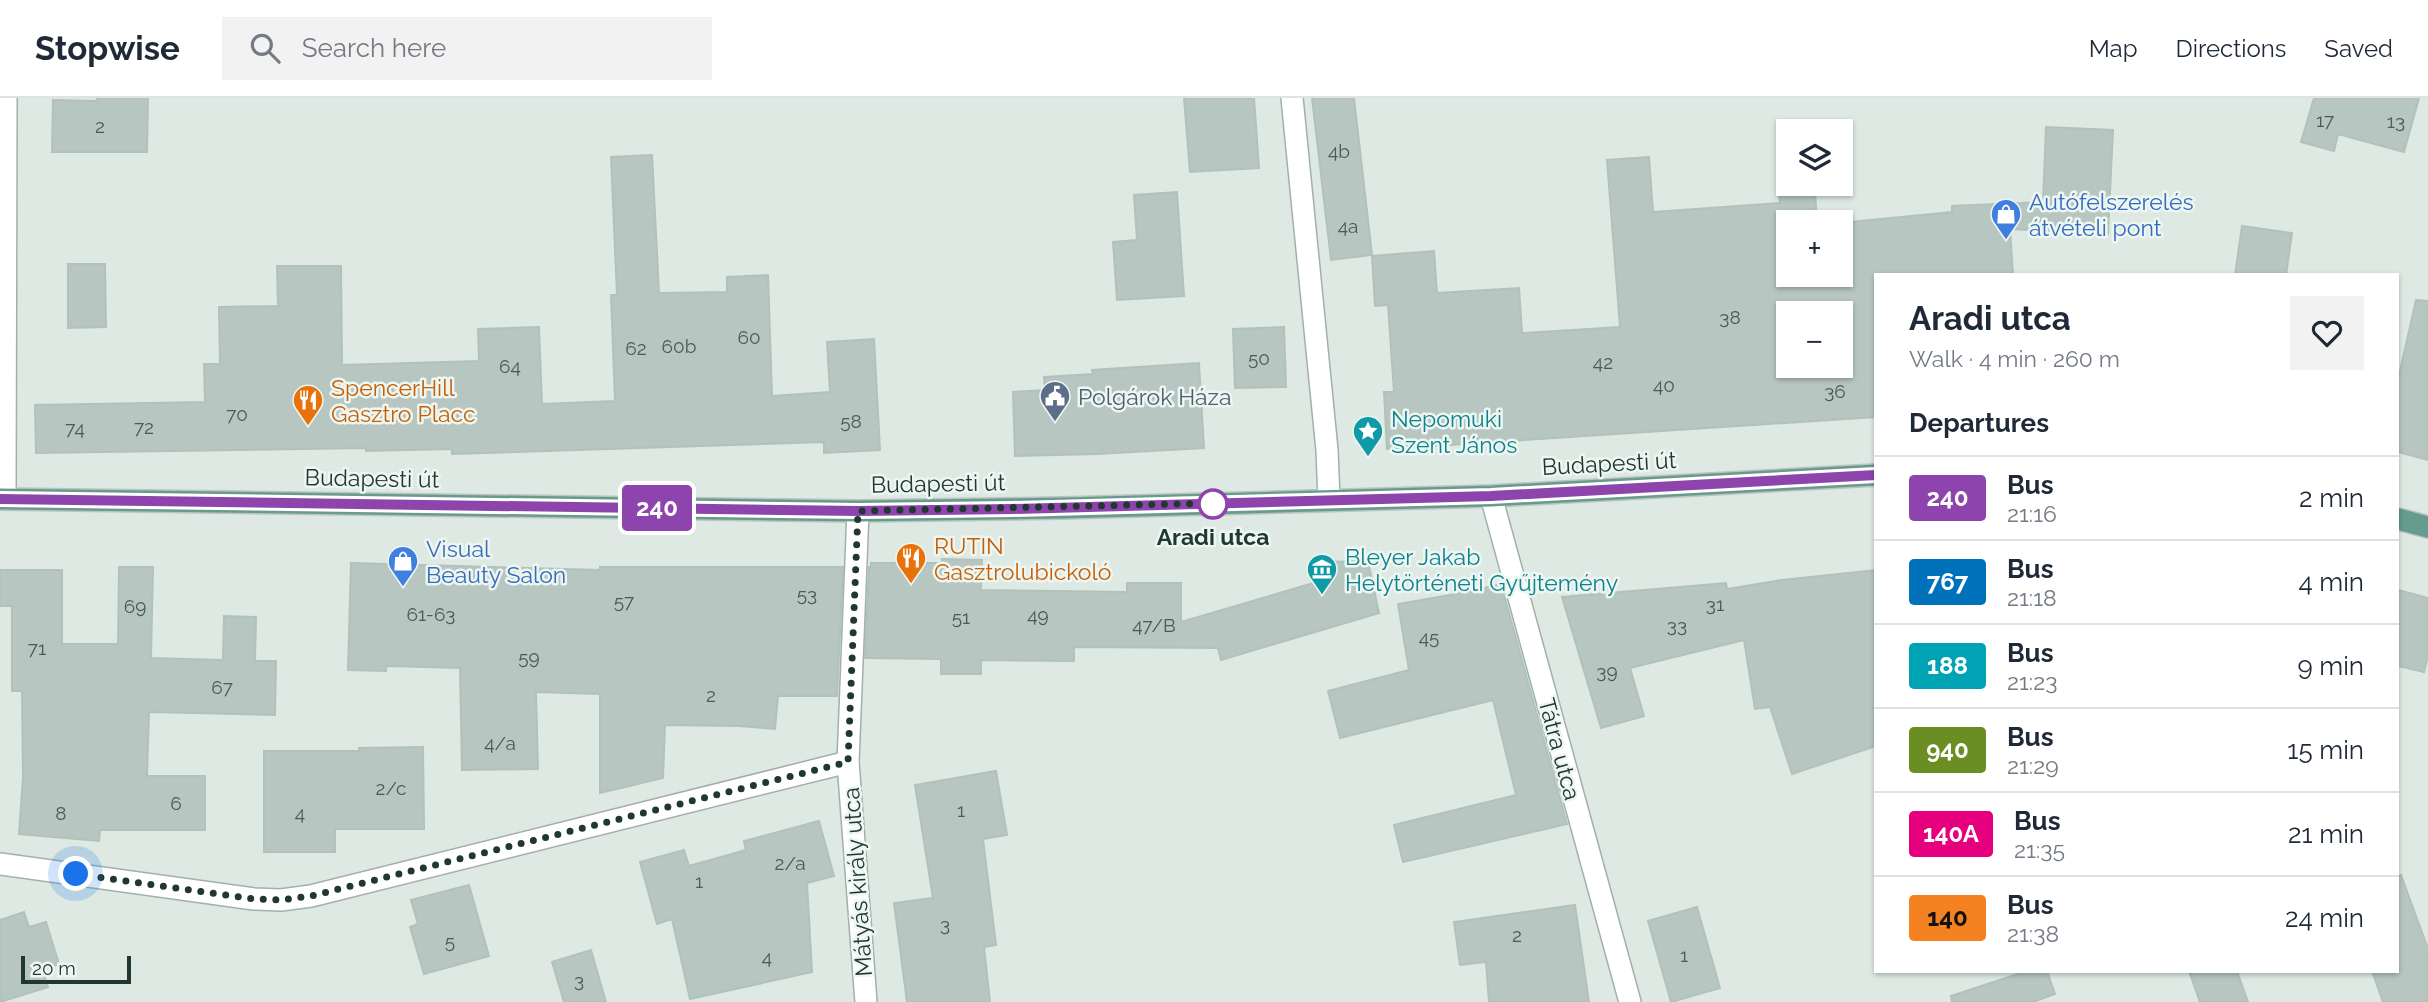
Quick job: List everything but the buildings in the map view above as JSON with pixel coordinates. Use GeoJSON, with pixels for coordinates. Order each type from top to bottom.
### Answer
{"type":"FeatureCollection","features":[{"type":"Feature","properties":{"kind":"main road","name":"Budapesti út"},"geometry":{"type":"LineString","coordinates":[[2,499],[858,511],[1491,496],[1874,475]]}},
{"type":"Feature","properties":{"kind":"main road"},"geometry":{"type":"LineString","coordinates":[[2399,519],[2428,527]]}},
{"type":"Feature","properties":{"kind":"street"},"geometry":{"type":"LineString","coordinates":[[2,499],[6,98]]}},
{"type":"Feature","properties":{"kind":"street"},"geometry":{"type":"LineString","coordinates":[[1292,98],[1327,450],[1329,500]]}},
{"type":"Feature","properties":{"kind":"street","name":"Tátra utca"},"geometry":{"type":"LineString","coordinates":[[1491,496],[1630,1002]]}},
{"type":"Feature","properties":{"kind":"street","name":"Mátyás király utca"},"geometry":{"type":"LineString","coordinates":[[858,511],[848,762],[866,1002]]}},
{"type":"Feature","properties":{"kind":"street"},"geometry":{"type":"LineString","coordinates":[[0,864],[254,899],[301,897],[848,762]]}},
{"type":"Feature","properties":{"kind":"bus line","name":"240"},"geometry":{"type":"LineString","coordinates":[[0,499],[858,511],[1089,508],[1491,496],[1874,475]]}},
{"type":"Feature","properties":{"kind":"place","name":"Autófelszerelés átvételi pont"},"geometry":{"type":"Point","coordinates":[2006,241]}},
{"type":"Feature","properties":{"kind":"place","name":"Polgárok Háza"},"geometry":{"type":"Point","coordinates":[1055,423]}},
{"type":"Feature","properties":{"kind":"place","name":"SpencerHill Gasztro Placc"},"geometry":{"type":"Point","coordinates":[308,427]}},
{"type":"Feature","properties":{"kind":"place","name":"Nepomuki Szent János"},"geometry":{"type":"Point","coordinates":[1368,458]}},
{"type":"Feature","properties":{"kind":"place","name":"Aradi utca"},"geometry":{"type":"Point","coordinates":[1213,504]}},
{"type":"Feature","properties":{"kind":"place","name":"RUTIN Gasztrolubickoló"},"geometry":{"type":"Point","coordinates":[911,585]}},
{"type":"Feature","properties":{"kind":"place","name":"Visual Beauty Salon"},"geometry":{"type":"Point","coordinates":[403,588]}},
{"type":"Feature","properties":{"kind":"place","name":"Bleyer Jakab Helytörténeti Gyűjtemény"},"geometry":{"type":"Point","coordinates":[1322,596]}},
{"type":"Feature","properties":{"kind":"route"},"geometry":{"type":"LineString","coordinates":[[76,874],[254,899],[281,900],[311,896],[848,762],[858,511],[1223,503],[1213,504]]}}]}
